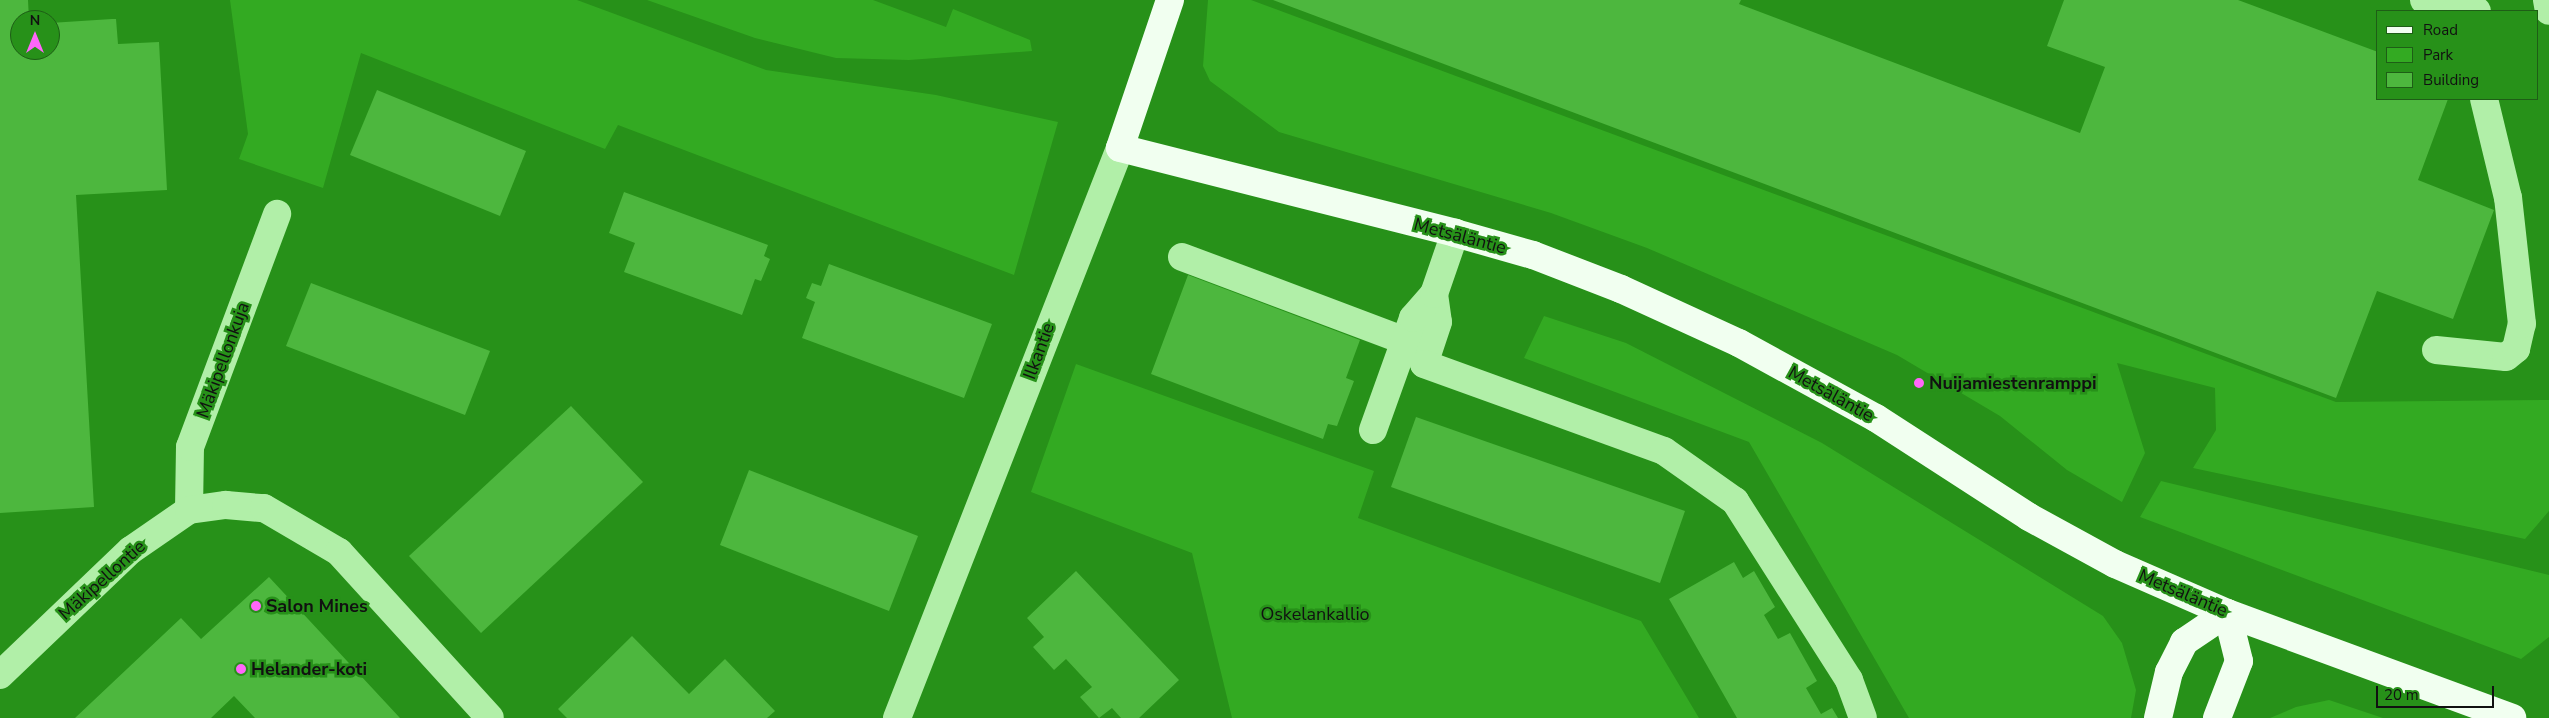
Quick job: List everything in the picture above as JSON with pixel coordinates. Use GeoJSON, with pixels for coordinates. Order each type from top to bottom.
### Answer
{"type":"FeatureCollection","features":[{"type":"Feature","properties":{"kind":"main road","name":"Ilkantie"},"geometry":{"type":"LineString","coordinates":[[1120,148],[1170,0]]}},
{"type":"Feature","properties":{"kind":"main road","name":"Metsäläntie"},"geometry":{"type":"LineString","coordinates":[[1120,148],[1455,233],[1533,255],[1621,289],[1739,343],[1876,418],[2029,516],[2115,564],[2227,613],[2512,718]]}},
{"type":"Feature","properties":{"kind":"main road"},"geometry":{"type":"LineString","coordinates":[[2158,718],[2170,672],[2184,642],[2227,613],[2239,661],[2217,718]]}},
{"type":"Feature","properties":{"kind":"street"},"geometry":{"type":"LineString","coordinates":[[2424,0],[2466,8]]}},
{"type":"Feature","properties":{"kind":"street"},"geometry":{"type":"LineString","coordinates":[[2547,0],[2549,11]]}},
{"type":"Feature","properties":{"kind":"street"},"geometry":{"type":"LineString","coordinates":[[2436,350],[2506,357],[2516,349],[2522,324],[2508,198],[2484,100]]}},
{"type":"Feature","properties":{"kind":"street","name":"Ilkantie"},"geometry":{"type":"LineString","coordinates":[[901,710],[1120,148]]}},
{"type":"Feature","properties":{"kind":"street","name":"Mäkipellonkuja"},"geometry":{"type":"LineString","coordinates":[[189,510],[190,447],[277,214]]}},
{"type":"Feature","properties":{"kind":"street"},"geometry":{"type":"LineString","coordinates":[[1373,430],[1413,318],[1434,294],[1455,233]]}},
{"type":"Feature","properties":{"kind":"street"},"geometry":{"type":"LineString","coordinates":[[1182,257],[1405,341]]}},
{"type":"Feature","properties":{"kind":"street"},"geometry":{"type":"LineString","coordinates":[[1434,294],[1438,322],[1424,364],[1664,451],[1735,501],[1849,680],[1863,718]]}},
{"type":"Feature","properties":{"kind":"street","name":"Mäkipellontie"},"geometry":{"type":"LineString","coordinates":[[0,675],[131,550],[189,510],[226,505],[264,508],[324,541],[339,552],[490,718]]}},
{"type":"Feature","properties":{"kind":"green space"},"geometry":{"type":"Polygon","coordinates":[[[230,0],[577,0],[766,70],[936,95],[1058,122],[1014,275],[618,125],[605,149],[361,53],[323,188],[239,159],[248,134],[230,0]]]}},
{"type":"Feature","properties":{"kind":"green space"},"geometry":{"type":"Polygon","coordinates":[[[647,0],[873,0],[946,27],[953,9],[1030,40],[1032,51],[909,60],[836,58],[755,38],[647,0]]]}},
{"type":"Feature","properties":{"kind":"green space"},"geometry":{"type":"Polygon","coordinates":[[[1208,0],[1251,0],[2336,402],[2549,400],[2549,511],[2525,539],[2193,468],[2216,430],[2215,388],[2117,363],[2145,453],[2122,502],[2067,470],[2000,416],[1897,355],[1647,248],[1551,213],[1279,132],[1210,81],[1203,66],[1208,0]]]}},
{"type":"Feature","properties":{"kind":"green space"},"geometry":{"type":"Polygon","coordinates":[[[1544,316],[1626,343],[1822,443],[2103,616],[2122,643],[2136,690],[2131,718],[1909,718],[1749,442],[1524,358],[1544,316]]]}},
{"type":"Feature","properties":{"kind":"green space","name":"Oskelankallio"},"geometry":{"type":"Polygon","coordinates":[[[1076,364],[1374,471],[1358,518],[1641,621],[1699,718],[1232,718],[1192,553],[1031,492],[1076,364]]]}},
{"type":"Feature","properties":{"kind":"green space"},"geometry":{"type":"Polygon","coordinates":[[[2161,481],[2549,575],[2549,637],[2521,659],[2140,517],[2161,481]]]}},
{"type":"Feature","properties":{"kind":"green space"},"geometry":{"type":"Polygon","coordinates":[[[2329,700],[2383,718],[2270,718],[2296,707],[2329,700]]]}},
{"type":"Feature","properties":{"kind":"building"},"geometry":{"type":"Polygon","coordinates":[[[0,0],[28,0],[28,10],[10,10],[10,60],[60,60],[60,22],[116,19],[118,44],[159,42],[167,190],[76,195],[94,507],[0,513],[0,0]]]}},
{"type":"Feature","properties":{"kind":"building"},"geometry":{"type":"Polygon","coordinates":[[[1273,0],[1741,0],[1739,4],[2080,133],[2105,67],[2047,46],[2064,0],[2238,0],[2376,51],[2376,100],[2448,100],[2418,180],[2494,210],[2453,319],[2377,291],[2336,398],[1273,0]]]}},
{"type":"Feature","properties":{"kind":"building"},"geometry":{"type":"Polygon","coordinates":[[[377,90],[526,151],[500,216],[350,155],[377,90]]]}},
{"type":"Feature","properties":{"kind":"building"},"geometry":{"type":"Polygon","coordinates":[[[624,192],[768,245],[764,256],[770,259],[761,281],[755,279],[742,315],[624,272],[635,243],[609,233],[624,192]]]}},
{"type":"Feature","properties":{"kind":"building"},"geometry":{"type":"Polygon","coordinates":[[[829,264],[992,324],[964,398],[802,338],[815,302],[806,298],[812,283],[821,286],[829,264]]]}},
{"type":"Feature","properties":{"kind":"building"},"geometry":{"type":"Polygon","coordinates":[[[1188,275],[1360,340],[1346,378],[1354,381],[1337,426],[1328,424],[1323,439],[1151,374],[1188,275]]]}},
{"type":"Feature","properties":{"kind":"building"},"geometry":{"type":"Polygon","coordinates":[[[311,283],[490,351],[465,415],[286,346],[311,283]]]}},
{"type":"Feature","properties":{"kind":"building"},"geometry":{"type":"Polygon","coordinates":[[[571,406],[643,482],[481,633],[409,556],[571,406]]]}},
{"type":"Feature","properties":{"kind":"building"},"geometry":{"type":"Polygon","coordinates":[[[1416,417],[1685,511],[1660,583],[1391,487],[1416,417]]]}},
{"type":"Feature","properties":{"kind":"building"},"geometry":{"type":"Polygon","coordinates":[[[749,470],[918,536],[889,611],[720,545],[749,470]]]}},
{"type":"Feature","properties":{"kind":"building"},"geometry":{"type":"Polygon","coordinates":[[[1734,562],[1743,578],[1754,571],[1775,607],[1764,615],[1778,639],[1790,633],[1817,681],[1806,688],[1821,714],[1832,708],[1838,718],[1737,718],[1669,599],[1734,562]]]}},
{"type":"Feature","properties":{"kind":"building"},"geometry":{"type":"Polygon","coordinates":[[[1076,571],[1179,680],[1139,718],[1121,718],[1112,708],[1099,718],[1080,697],[1092,687],[1066,659],[1054,670],[1033,647],[1044,637],[1027,618],[1076,571]]]}},
{"type":"Feature","properties":{"kind":"building","name":"Helander-koti"},"geometry":{"type":"Polygon","coordinates":[[[269,577],[400,718],[255,718],[234,696],[211,718],[75,718],[181,618],[201,639],[269,577]]]}},
{"type":"Feature","properties":{"kind":"building"},"geometry":{"type":"Polygon","coordinates":[[[632,636],[689,694],[725,659],[775,711],[767,718],[567,718],[558,709],[632,636]]]}},
{"type":"Feature","properties":{"kind":"place","name":"Nuijamiestenramppi"},"geometry":{"type":"Point","coordinates":[1919,383]}},
{"type":"Feature","properties":{"kind":"place","name":"Salon Mines"},"geometry":{"type":"Point","coordinates":[256,606]}},
{"type":"Feature","properties":{"kind":"place","name":"Helander-koti"},"geometry":{"type":"Point","coordinates":[241,669]}}]}
